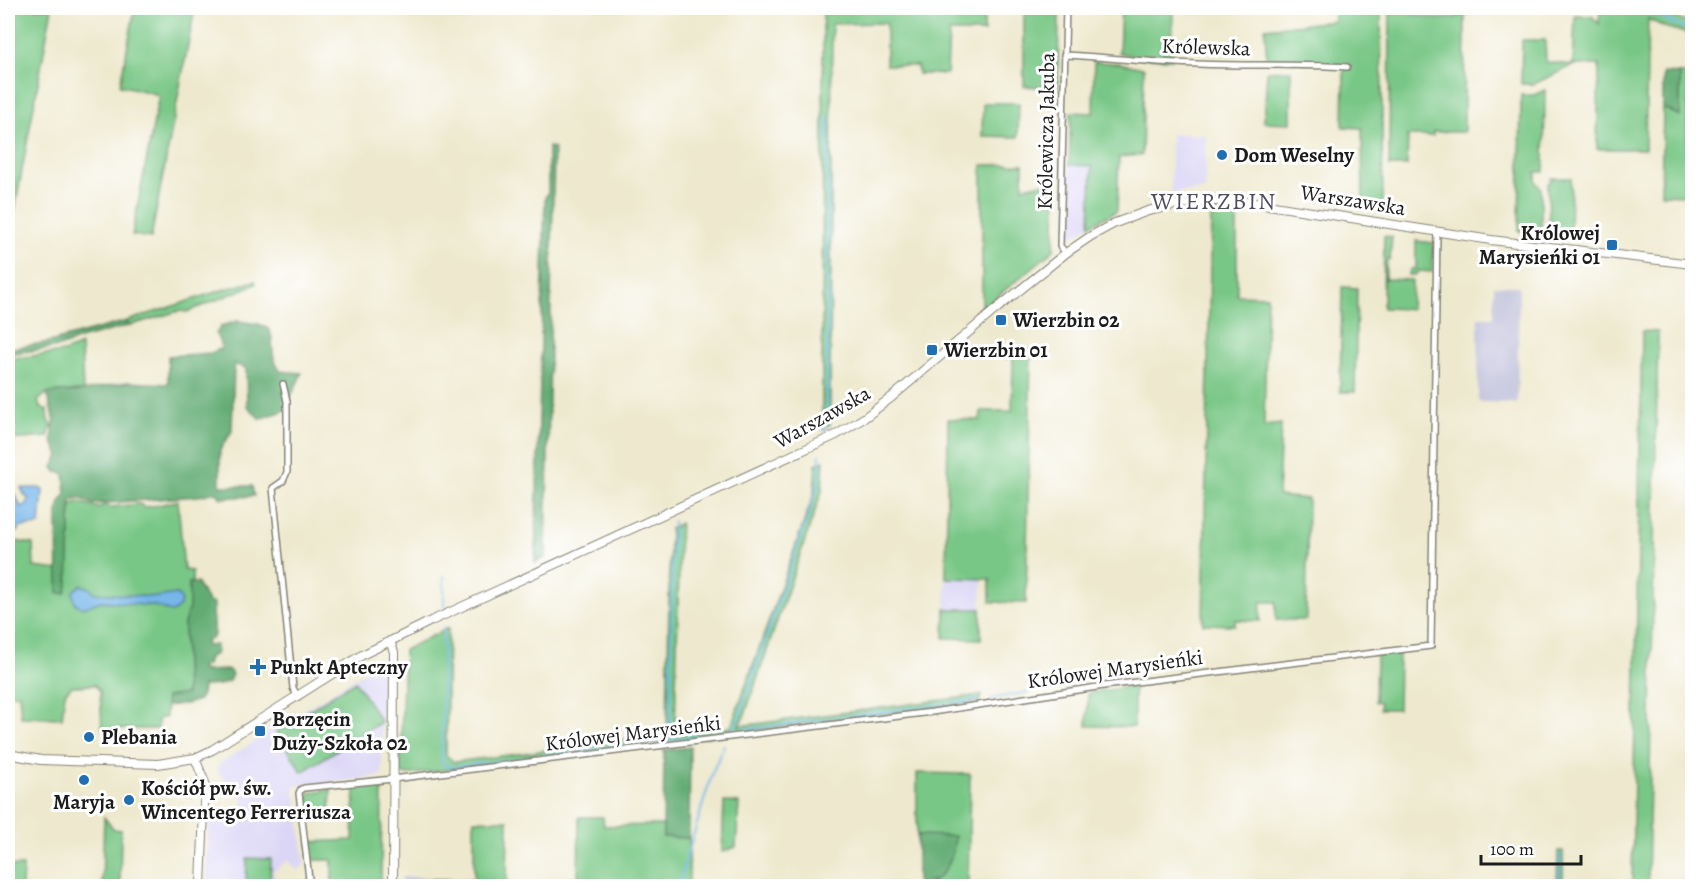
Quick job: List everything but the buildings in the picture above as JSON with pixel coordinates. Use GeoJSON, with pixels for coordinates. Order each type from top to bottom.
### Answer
{"type":"FeatureCollection","features":[{"type":"Feature","properties":{"kind":"main road","name":"Warszawska"},"geometry":{"type":"LineString","coordinates":[[8,754],[41,760],[142,764],[171,763],[195,758],[235,737],[362,655],[836,435],[892,397],[1066,253],[1115,223],[1148,211],[1179,204],[1242,201],[1437,232],[1692,264]]}},
{"type":"Feature","properties":{"kind":"main road"},"geometry":{"type":"LineString","coordinates":[[390,641],[394,652],[393,886]]}},
{"type":"Feature","properties":{"kind":"main road"},"geometry":{"type":"LineString","coordinates":[[195,758],[205,783],[201,886]]}},
{"type":"Feature","properties":{"kind":"street","name":"Królewicza Jakuba"},"geometry":{"type":"LineString","coordinates":[[1066,8],[1060,246],[1066,253]]}},
{"type":"Feature","properties":{"kind":"street","name":"Królewska"},"geometry":{"type":"LineString","coordinates":[[1064,55],[1123,58],[1143,62],[1347,66]]}},
{"type":"Feature","properties":{"kind":"street","name":"Królowej Marysieńki"},"geometry":{"type":"LineString","coordinates":[[393,779],[932,712],[1104,686],[1431,646],[1437,232]]}},
{"type":"Feature","properties":{"kind":"street"},"geometry":{"type":"LineString","coordinates":[[284,384],[287,401],[287,472],[283,481],[273,488],[293,688],[298,697]]}},
{"type":"Feature","properties":{"kind":"street"},"geometry":{"type":"LineString","coordinates":[[301,886],[309,879],[299,793],[301,789],[393,779]]}},
{"type":"Feature","properties":{"kind":"shaded area"},"geometry":{"type":"Polygon","coordinates":[[[1171,134],[1206,135],[1205,190],[1171,193],[1171,134]]]}},
{"type":"Feature","properties":{"kind":"shaded area"},"geometry":{"type":"Polygon","coordinates":[[[1069,165],[1092,166],[1090,225],[1066,240],[1069,165]]]}},
{"type":"Feature","properties":{"kind":"shaded area"},"geometry":{"type":"Polygon","coordinates":[[[1494,286],[1519,286],[1517,403],[1478,402],[1478,317],[1494,317],[1494,286]]]}},
{"type":"Feature","properties":{"kind":"shaded area"},"geometry":{"type":"Polygon","coordinates":[[[1692,289],[1692,354],[1689,354],[1690,291],[1692,289]]]}},
{"type":"Feature","properties":{"kind":"shaded area"},"geometry":{"type":"Polygon","coordinates":[[[946,578],[982,579],[981,609],[945,609],[946,578]]]}},
{"type":"Feature","properties":{"kind":"shaded area"},"geometry":{"type":"Polygon","coordinates":[[[374,666],[382,671],[382,774],[377,777],[295,786],[294,795],[305,864],[297,871],[288,860],[272,873],[276,877],[275,886],[206,886],[209,821],[225,818],[231,827],[244,817],[246,810],[241,804],[244,801],[217,771],[219,764],[374,666]]]}},
{"type":"Feature","properties":{"kind":"shaded area"},"geometry":{"type":"Polygon","coordinates":[[[402,877],[426,877],[426,886],[401,886],[402,877]]]}},
{"type":"Feature","properties":{"kind":"green space"},"geometry":{"type":"Polygon","coordinates":[[[10,8],[52,8],[14,214],[8,213],[8,19],[10,8]]]}},
{"type":"Feature","properties":{"kind":"green space"},"geometry":{"type":"Polygon","coordinates":[[[135,8],[195,8],[151,238],[132,235],[159,95],[120,85],[135,8]]]}},
{"type":"Feature","properties":{"kind":"green space"},"geometry":{"type":"Polygon","coordinates":[[[823,8],[918,8],[918,10],[946,11],[947,8],[984,8],[984,32],[949,32],[947,74],[918,74],[917,66],[886,65],[886,23],[832,24],[830,425],[822,429],[823,8]]]}},
{"type":"Feature","properties":{"kind":"green space"},"geometry":{"type":"Polygon","coordinates":[[[1121,8],[1173,8],[1172,59],[1143,58],[1119,53],[1121,8]]]}},
{"type":"Feature","properties":{"kind":"green space"},"geometry":{"type":"Polygon","coordinates":[[[1381,8],[1383,213],[1363,208],[1362,128],[1343,127],[1344,71],[1349,65],[1267,60],[1265,28],[1334,21],[1336,9],[1381,8]]]}},
{"type":"Feature","properties":{"kind":"green space"},"geometry":{"type":"Polygon","coordinates":[[[1465,8],[1486,8],[1465,14],[1464,132],[1433,132],[1433,136],[1408,136],[1407,166],[1389,166],[1390,10],[1446,18],[1464,14],[1465,8]]]}},
{"type":"Feature","properties":{"kind":"green space"},"geometry":{"type":"Polygon","coordinates":[[[1600,8],[1665,8],[1665,14],[1692,24],[1692,62],[1689,62],[1689,34],[1664,27],[1648,19],[1645,149],[1597,149],[1599,65],[1574,65],[1534,84],[1521,84],[1522,40],[1545,40],[1546,62],[1573,65],[1575,16],[1592,16],[1599,24],[1600,8]]]}},
{"type":"Feature","properties":{"kind":"green space"},"geometry":{"type":"Polygon","coordinates":[[[1024,9],[1059,10],[1058,88],[1024,86],[1024,9]]]}},
{"type":"Feature","properties":{"kind":"green space"},"geometry":{"type":"Polygon","coordinates":[[[1094,62],[1119,63],[1144,68],[1142,155],[1119,157],[1117,211],[1090,225],[1092,166],[1069,165],[1071,112],[1093,113],[1094,62]]]}},
{"type":"Feature","properties":{"kind":"green space"},"geometry":{"type":"Polygon","coordinates":[[[1291,70],[1291,123],[1264,122],[1267,71],[1291,70]]]}},
{"type":"Feature","properties":{"kind":"green space"},"geometry":{"type":"Polygon","coordinates":[[[1663,73],[1680,74],[1680,116],[1663,108],[1663,73]]]}},
{"type":"Feature","properties":{"kind":"green space"},"geometry":{"type":"Polygon","coordinates":[[[1680,74],[1688,74],[1686,195],[1661,194],[1663,108],[1680,115],[1680,74]]]}},
{"type":"Feature","properties":{"kind":"green space"},"geometry":{"type":"Polygon","coordinates":[[[1545,90],[1544,172],[1536,172],[1536,182],[1541,188],[1541,229],[1536,233],[1519,231],[1521,95],[1534,95],[1545,90]]]}},
{"type":"Feature","properties":{"kind":"green space"},"geometry":{"type":"Polygon","coordinates":[[[983,103],[1019,103],[1018,137],[982,136],[983,103]]]}},
{"type":"Feature","properties":{"kind":"green space"},"geometry":{"type":"Polygon","coordinates":[[[548,147],[554,148],[546,557],[535,563],[545,198],[548,193],[548,147]]]}},
{"type":"Feature","properties":{"kind":"green space"},"geometry":{"type":"Polygon","coordinates":[[[1023,164],[1023,187],[1057,181],[1054,250],[982,309],[982,165],[1023,164]]]}},
{"type":"Feature","properties":{"kind":"green space"},"geometry":{"type":"Polygon","coordinates":[[[1551,178],[1571,178],[1570,238],[1556,235],[1549,228],[1548,183],[1551,182],[1551,178]]]}},
{"type":"Feature","properties":{"kind":"green space"},"geometry":{"type":"Polygon","coordinates":[[[1211,212],[1237,213],[1237,295],[1267,296],[1264,426],[1281,424],[1278,496],[1308,499],[1306,620],[1276,620],[1276,602],[1261,602],[1260,621],[1235,620],[1235,625],[1203,624],[1211,212]]]}},
{"type":"Feature","properties":{"kind":"green space"},"geometry":{"type":"Polygon","coordinates":[[[1384,236],[1392,237],[1390,260],[1387,260],[1385,279],[1412,280],[1411,309],[1383,308],[1384,236]]]}},
{"type":"Feature","properties":{"kind":"green space"},"geometry":{"type":"Polygon","coordinates":[[[1416,241],[1433,243],[1432,272],[1419,271],[1415,275],[1408,275],[1411,269],[1416,269],[1416,241]]]}},
{"type":"Feature","properties":{"kind":"green space"},"geometry":{"type":"Polygon","coordinates":[[[255,281],[256,284],[187,312],[179,311],[128,326],[127,321],[255,281]]]}},
{"type":"Feature","properties":{"kind":"green space"},"geometry":{"type":"Polygon","coordinates":[[[1342,287],[1357,288],[1355,392],[1340,392],[1342,287]]]}},
{"type":"Feature","properties":{"kind":"green space"},"geometry":{"type":"Polygon","coordinates":[[[127,321],[128,326],[59,347],[8,354],[8,349],[50,342],[127,321]]]}},
{"type":"Feature","properties":{"kind":"green space"},"geometry":{"type":"Polygon","coordinates":[[[238,321],[259,324],[270,330],[273,355],[280,371],[302,373],[284,411],[260,419],[247,406],[246,368],[234,364],[232,431],[220,450],[220,486],[252,486],[254,496],[221,498],[216,492],[199,496],[93,504],[80,498],[71,500],[68,584],[65,593],[58,593],[57,515],[60,502],[66,494],[64,473],[56,472],[53,467],[59,456],[52,440],[54,421],[47,393],[83,391],[127,382],[168,384],[168,356],[211,353],[222,348],[216,334],[221,326],[238,321]]]}},
{"type":"Feature","properties":{"kind":"green space"},"geometry":{"type":"Polygon","coordinates":[[[1642,331],[1658,332],[1648,885],[1653,886],[1563,886],[1632,883],[1642,331]]]}},
{"type":"Feature","properties":{"kind":"green space"},"geometry":{"type":"Polygon","coordinates":[[[81,345],[83,391],[47,393],[38,401],[40,407],[47,410],[48,421],[53,427],[48,437],[8,440],[8,359],[64,352],[81,345]]]}},
{"type":"Feature","properties":{"kind":"green space"},"geometry":{"type":"Polygon","coordinates":[[[1005,350],[1031,350],[1026,603],[990,602],[990,579],[946,578],[948,419],[980,420],[981,411],[1012,411],[1013,358],[1005,358],[1005,350]]]}},
{"type":"Feature","properties":{"kind":"green space"},"geometry":{"type":"Polygon","coordinates":[[[824,460],[822,491],[739,726],[982,695],[979,702],[406,775],[400,772],[404,650],[448,628],[446,755],[454,762],[667,735],[670,529],[680,523],[675,734],[731,727],[814,494],[816,464],[824,460]]]}},
{"type":"Feature","properties":{"kind":"green space"},"geometry":{"type":"Polygon","coordinates":[[[178,501],[184,570],[192,571],[193,615],[184,623],[186,695],[167,697],[166,717],[158,719],[158,729],[102,729],[100,691],[95,685],[72,686],[65,693],[62,718],[21,717],[19,694],[8,694],[8,540],[33,544],[34,567],[68,571],[71,504],[80,502],[99,508],[103,505],[112,507],[140,504],[144,507],[178,501]]]}},
{"type":"Feature","properties":{"kind":"green space"},"geometry":{"type":"Polygon","coordinates":[[[189,583],[197,583],[208,602],[214,604],[212,611],[214,635],[212,639],[206,640],[207,646],[216,645],[216,654],[209,657],[207,665],[201,666],[203,671],[229,670],[232,674],[229,681],[219,685],[203,686],[199,700],[166,706],[166,697],[186,694],[184,623],[189,608],[189,583]]]}},
{"type":"Feature","properties":{"kind":"green space"},"geometry":{"type":"Polygon","coordinates":[[[945,609],[981,609],[981,639],[944,638],[945,609]]]}},
{"type":"Feature","properties":{"kind":"green space"},"geometry":{"type":"Polygon","coordinates":[[[1399,653],[1398,709],[1380,709],[1380,703],[1375,702],[1376,655],[1399,653]]]}},
{"type":"Feature","properties":{"kind":"green space"},"geometry":{"type":"Polygon","coordinates":[[[355,681],[381,722],[302,772],[276,731],[355,681]]]}},
{"type":"Feature","properties":{"kind":"green space"},"geometry":{"type":"Polygon","coordinates":[[[1134,686],[1134,727],[1087,726],[1088,693],[1134,686]]]}},
{"type":"Feature","properties":{"kind":"green space"},"geometry":{"type":"Polygon","coordinates":[[[690,747],[689,838],[663,837],[664,750],[690,747]]]}},
{"type":"Feature","properties":{"kind":"green space"},"geometry":{"type":"Polygon","coordinates":[[[917,773],[970,774],[968,884],[929,884],[941,875],[955,837],[917,835],[917,773]]]}},
{"type":"Feature","properties":{"kind":"green space"},"geometry":{"type":"Polygon","coordinates":[[[382,784],[381,886],[332,886],[332,860],[311,860],[309,842],[353,840],[355,787],[382,784]]]}},
{"type":"Feature","properties":{"kind":"green space"},"geometry":{"type":"Polygon","coordinates":[[[331,789],[330,811],[310,811],[308,793],[331,789]]]}},
{"type":"Feature","properties":{"kind":"green space"},"geometry":{"type":"Polygon","coordinates":[[[724,802],[739,803],[736,847],[722,852],[724,802]]]}},
{"type":"Feature","properties":{"kind":"green space"},"geometry":{"type":"Polygon","coordinates":[[[104,817],[113,829],[121,830],[120,886],[102,886],[104,817]]]}},
{"type":"Feature","properties":{"kind":"green space"},"geometry":{"type":"Polygon","coordinates":[[[579,817],[603,817],[604,826],[663,825],[663,837],[689,838],[689,886],[578,886],[579,817]]]}},
{"type":"Feature","properties":{"kind":"green space"},"geometry":{"type":"Polygon","coordinates":[[[474,820],[508,820],[507,886],[426,886],[426,879],[474,880],[474,820]]]}},
{"type":"Feature","properties":{"kind":"green space"},"geometry":{"type":"Polygon","coordinates":[[[917,835],[955,836],[952,854],[946,869],[941,875],[927,883],[917,884],[917,835]]]}},
{"type":"Feature","properties":{"kind":"green space"},"geometry":{"type":"Polygon","coordinates":[[[1558,851],[1563,851],[1563,886],[1557,886],[1558,851]]]}},
{"type":"Feature","properties":{"kind":"green space"},"geometry":{"type":"Polygon","coordinates":[[[247,858],[271,859],[270,886],[246,886],[247,858]]]}},
{"type":"Feature","properties":{"kind":"green space"},"geometry":{"type":"Polygon","coordinates":[[[8,866],[23,866],[22,886],[8,886],[8,866]]]}},
{"type":"Feature","properties":{"kind":"water"},"geometry":{"type":"Polygon","coordinates":[[[21,488],[43,490],[40,525],[21,527],[16,532],[8,533],[8,493],[12,496],[15,494],[21,507],[26,505],[29,499],[21,488]]]}},
{"type":"Feature","properties":{"kind":"water"},"geometry":{"type":"Polygon","coordinates":[[[8,548],[12,551],[15,560],[8,582],[8,548]]]}},
{"type":"Feature","properties":{"kind":"water"},"geometry":{"type":"Polygon","coordinates":[[[81,585],[90,588],[95,593],[156,597],[176,594],[181,599],[180,606],[173,612],[155,606],[101,601],[83,608],[76,603],[73,597],[73,591],[81,585]]]}},
{"type":"Feature","properties":{"kind":"waterway"},"geometry":{"type":"LineString","coordinates":[[1422,8],[1434,13],[1465,8]]}},
{"type":"Feature","properties":{"kind":"waterway"},"geometry":{"type":"LineString","coordinates":[[1653,14],[1684,28]]}},
{"type":"Feature","properties":{"kind":"waterway"},"geometry":{"type":"LineString","coordinates":[[825,431],[828,116]]}},
{"type":"Feature","properties":{"kind":"waterway"},"geometry":{"type":"LineString","coordinates":[[731,732],[738,720],[816,492],[819,482],[820,455]]}},
{"type":"Feature","properties":{"kind":"waterway"},"geometry":{"type":"LineString","coordinates":[[670,740],[673,521]]}},
{"type":"Feature","properties":{"kind":"waterway"},"geometry":{"type":"LineString","coordinates":[[444,576],[444,607]]}},
{"type":"Feature","properties":{"kind":"waterway"},"geometry":{"type":"LineString","coordinates":[[443,628],[442,762],[444,766],[454,767],[703,736]]}},
{"type":"Feature","properties":{"kind":"waterway"},"geometry":{"type":"LineString","coordinates":[[991,699],[1030,692]]}},
{"type":"Feature","properties":{"kind":"waterway"},"geometry":{"type":"LineString","coordinates":[[713,734],[978,700]]}},
{"type":"Feature","properties":{"kind":"waterway"},"geometry":{"type":"LineString","coordinates":[[678,886],[713,771],[724,745]]}},
{"type":"Feature","properties":{"kind":"waterway"},"geometry":{"type":"LineString","coordinates":[[1559,886],[1560,855]]}},
{"type":"Feature","properties":{"kind":"place","name":"Dom Weselny"},"geometry":{"type":"Point","coordinates":[1222,155]}},
{"type":"Feature","properties":{"kind":"place","name":"Królowej Marysieńki 01"},"geometry":{"type":"Point","coordinates":[1612,245]}},
{"type":"Feature","properties":{"kind":"place","name":"Wierzbin 02"},"geometry":{"type":"Point","coordinates":[1001,320]}},
{"type":"Feature","properties":{"kind":"place","name":"Wierzbin 01"},"geometry":{"type":"Point","coordinates":[932,350]}},
{"type":"Feature","properties":{"kind":"place","name":"Punkt Apteczny"},"geometry":{"type":"Point","coordinates":[258,667]}},
{"type":"Feature","properties":{"kind":"place","name":"Borzęcin Duży-Szkoła 02"},"geometry":{"type":"Point","coordinates":[260,731]}},
{"type":"Feature","properties":{"kind":"place","name":"Plebania"},"geometry":{"type":"Point","coordinates":[89,737]}},
{"type":"Feature","properties":{"kind":"place","name":"Maryja"},"geometry":{"type":"Point","coordinates":[84,780]}},
{"type":"Feature","properties":{"kind":"place","name":"Kościół pw. św. Wincentego Ferreriusza"},"geometry":{"type":"Point","coordinates":[129,800]}},
{"type":"Feature","properties":{"kind":"district","name":"WIERZBIN"},"geometry":{"type":"Point","coordinates":[1214,201]}}]}
